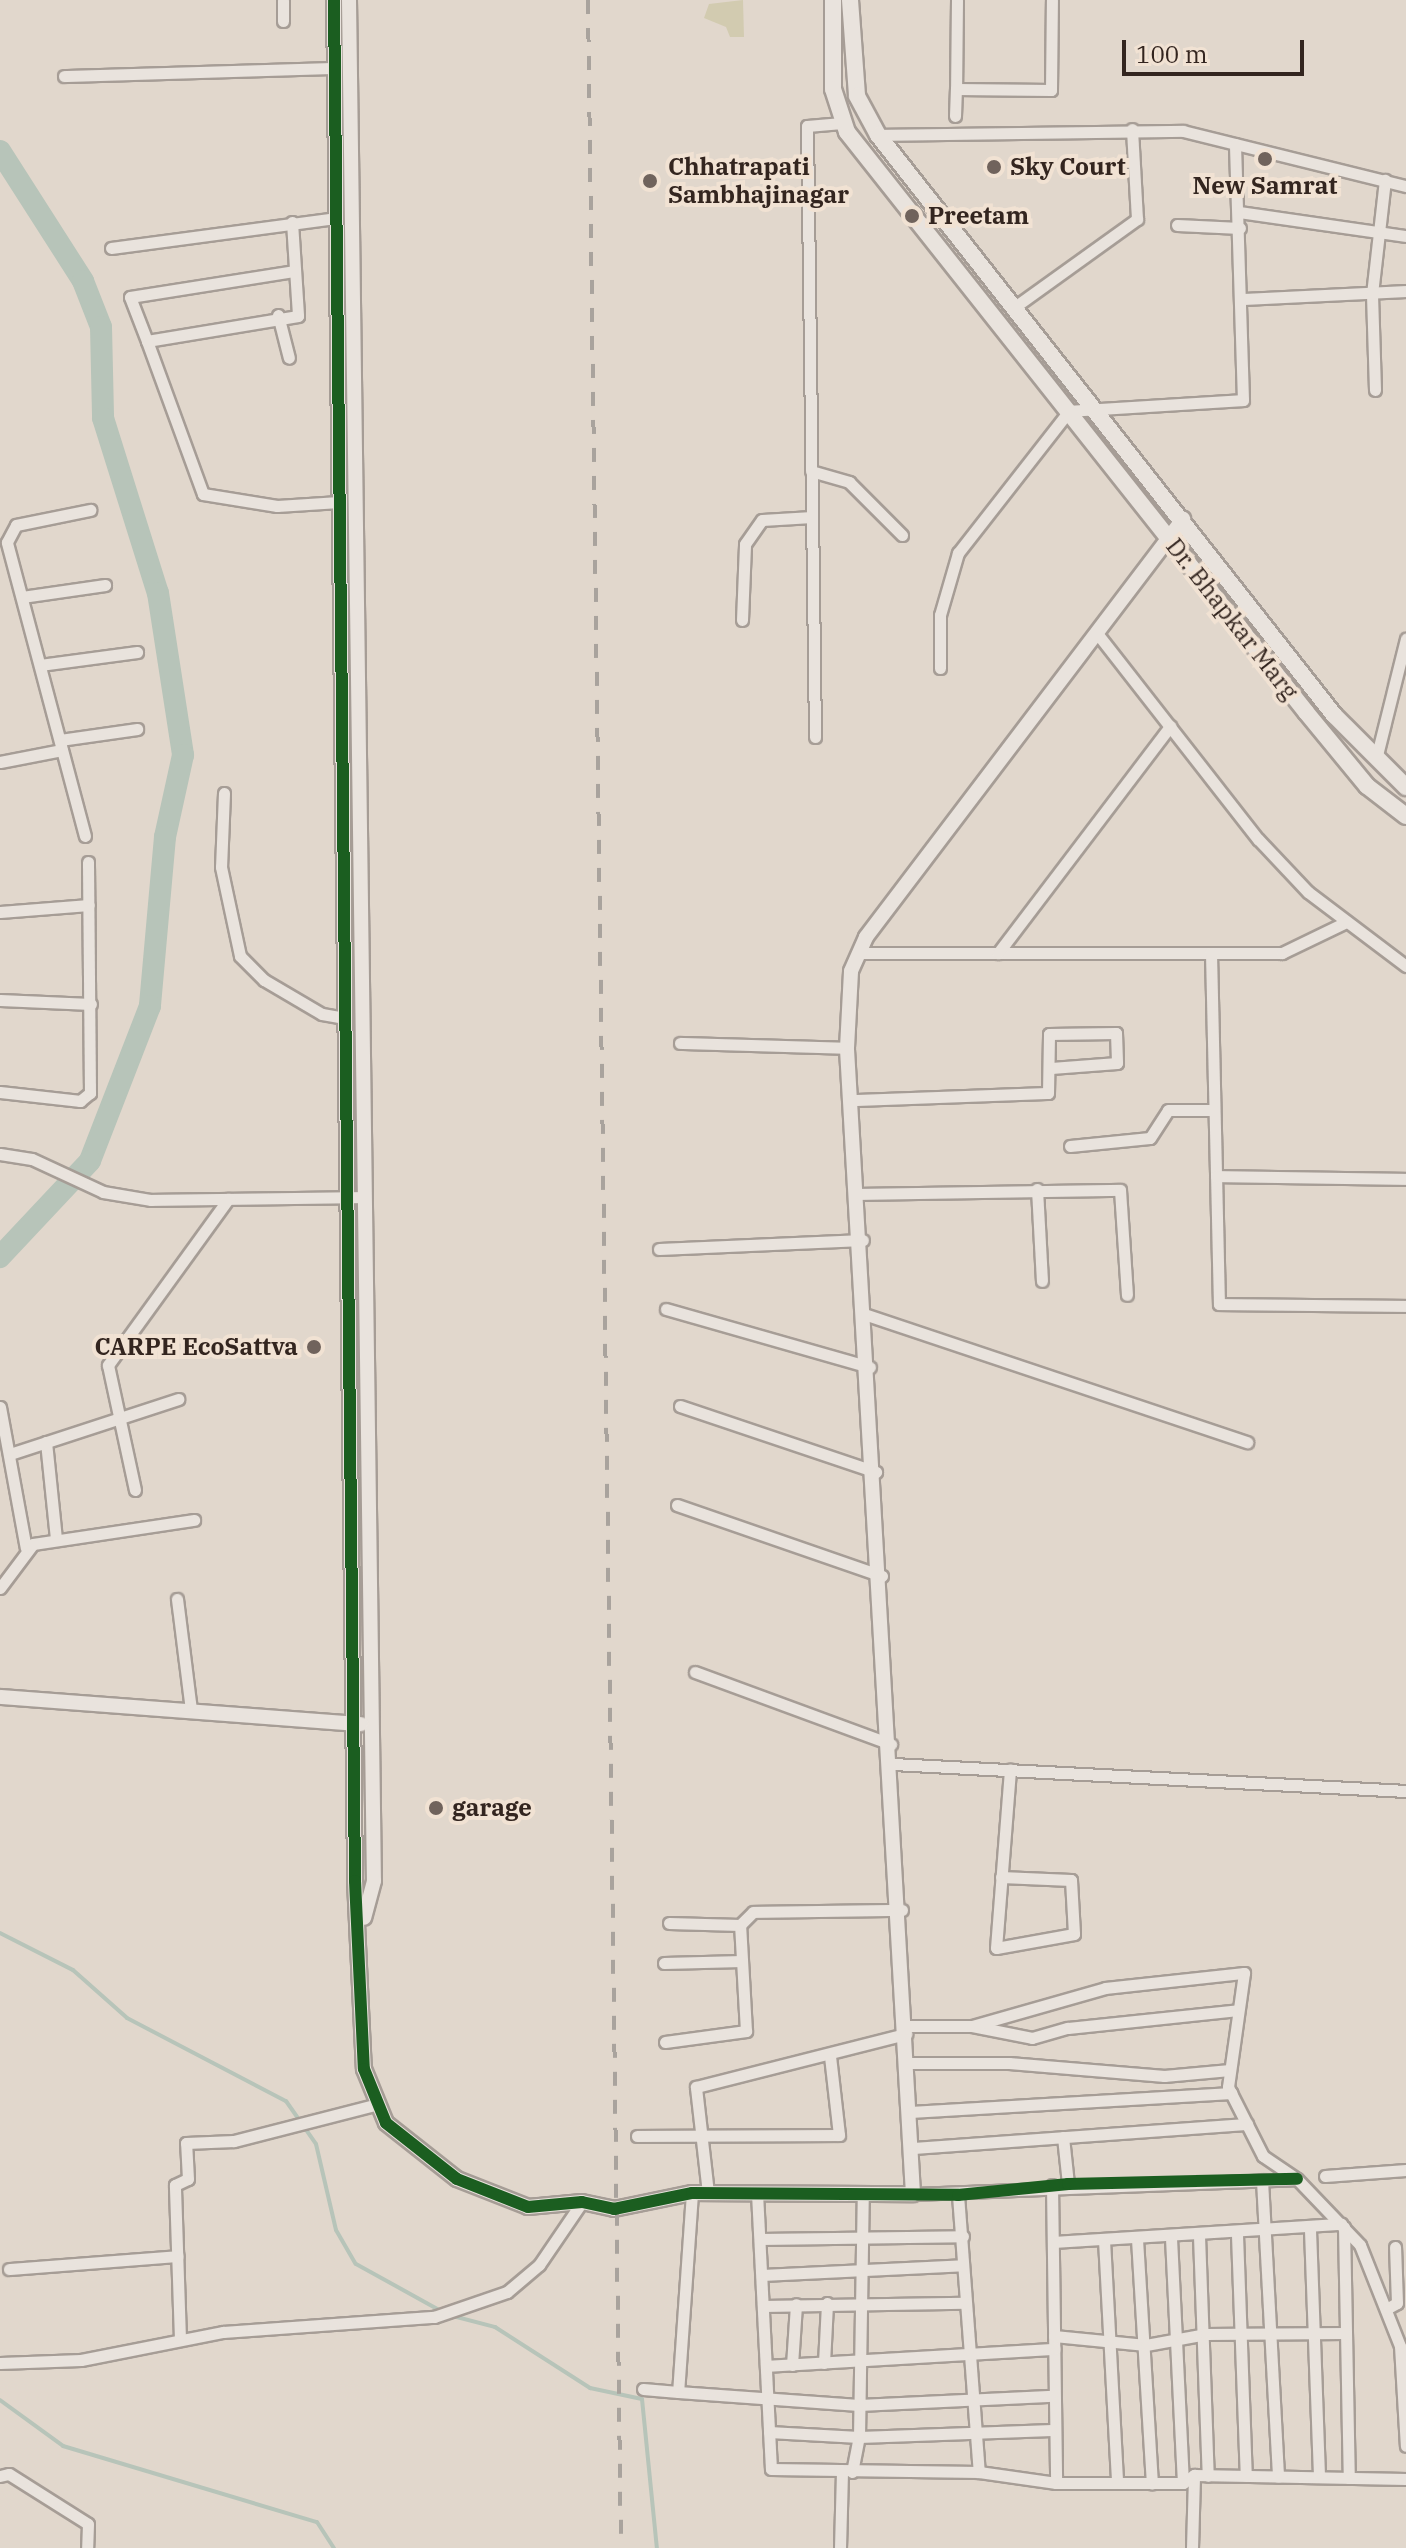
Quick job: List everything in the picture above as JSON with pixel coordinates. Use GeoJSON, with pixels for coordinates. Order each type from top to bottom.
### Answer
{"type":"FeatureCollection","features":[{"type":"Feature","properties":{"kind":"main road"},"geometry":{"type":"LineString","coordinates":[[833,0],[833,89],[842,123]]}},
{"type":"Feature","properties":{"kind":"main road","name":"Dr. Bhapkar Marg"},"geometry":{"type":"LineString","coordinates":[[850,0],[857,96],[878,135],[1016,306],[1088,404],[1376,759],[1406,787]]}},
{"type":"Feature","properties":{"kind":"main road","name":"Dr. Bhapkar Marg"},"geometry":{"type":"LineString","coordinates":[[842,123],[1367,786],[1406,816]]}},
{"type":"Feature","properties":{"kind":"street"},"geometry":{"type":"LineString","coordinates":[[283,0],[283,21]]}},
{"type":"Feature","properties":{"kind":"street"},"geometry":{"type":"LineString","coordinates":[[334,0],[355,1881],[363,1922],[364,2069],[386,2123],[457,2179],[528,2207],[582,2202],[614,2209],[692,2193],[958,2195],[1068,2184],[1297,2179]]}},
{"type":"Feature","properties":{"kind":"street"},"geometry":{"type":"LineString","coordinates":[[349,0],[374,1881],[363,1922]]}},
{"type":"Feature","properties":{"kind":"street"},"geometry":{"type":"LineString","coordinates":[[955,116],[957,0]]}},
{"type":"Feature","properties":{"kind":"street"},"geometry":{"type":"LineString","coordinates":[[956,89],[1051,90],[1052,0]]}},
{"type":"Feature","properties":{"kind":"street"},"geometry":{"type":"LineString","coordinates":[[64,76],[335,68]]}},
{"type":"Feature","properties":{"kind":"street"},"geometry":{"type":"LineString","coordinates":[[815,737],[807,126],[842,123]]}},
{"type":"Feature","properties":{"kind":"street"},"geometry":{"type":"LineString","coordinates":[[878,135],[1132,129],[1235,144],[1406,186]]}},
{"type":"Feature","properties":{"kind":"street"},"geometry":{"type":"LineString","coordinates":[[1016,306],[1137,219],[1132,129]]}},
{"type":"Feature","properties":{"kind":"street"},"geometry":{"type":"LineString","coordinates":[[940,668],[940,615],[958,553],[1069,411],[1088,404],[1243,400],[1244,299],[1235,144]]}},
{"type":"Feature","properties":{"kind":"street"},"geometry":{"type":"LineString","coordinates":[[1375,390],[1372,294],[1385,180]]}},
{"type":"Feature","properties":{"kind":"street"},"geometry":{"type":"LineString","coordinates":[[1239,212],[1406,236]]}},
{"type":"Feature","properties":{"kind":"street"},"geometry":{"type":"LineString","coordinates":[[111,248],[337,218]]}},
{"type":"Feature","properties":{"kind":"street"},"geometry":{"type":"LineString","coordinates":[[147,341],[278,315],[298,316],[292,222]]}},
{"type":"Feature","properties":{"kind":"street"},"geometry":{"type":"LineString","coordinates":[[1177,225],[1240,228]]}},
{"type":"Feature","properties":{"kind":"street"},"geometry":{"type":"LineString","coordinates":[[295,271],[130,297],[203,494],[277,506],[339,502]]}},
{"type":"Feature","properties":{"kind":"street"},"geometry":{"type":"LineString","coordinates":[[1244,299],[1406,291]]}},
{"type":"Feature","properties":{"kind":"street"},"geometry":{"type":"LineString","coordinates":[[278,315],[289,358]]}},
{"type":"Feature","properties":{"kind":"street"},"geometry":{"type":"LineString","coordinates":[[811,471],[849,482],[902,535]]}},
{"type":"Feature","properties":{"kind":"street"},"geometry":{"type":"LineString","coordinates":[[85,836],[22,597],[8,529],[90,510]]}},
{"type":"Feature","properties":{"kind":"street"},"geometry":{"type":"LineString","coordinates":[[742,620],[745,544],[762,520],[812,517]]}},
{"type":"Feature","properties":{"kind":"street"},"geometry":{"type":"LineString","coordinates":[[913,2194],[902,1910],[855,1100],[847,1048],[859,953],[1183,519]]}},
{"type":"Feature","properties":{"kind":"street"},"geometry":{"type":"LineString","coordinates":[[22,597],[105,585]]}},
{"type":"Feature","properties":{"kind":"street"},"geometry":{"type":"LineString","coordinates":[[1096,632],[1258,839],[1346,922],[1406,966]]}},
{"type":"Feature","properties":{"kind":"street"},"geometry":{"type":"LineString","coordinates":[[1376,759],[1406,639]]}},
{"type":"Feature","properties":{"kind":"street"},"geometry":{"type":"LineString","coordinates":[[40,665],[137,652]]}},
{"type":"Feature","properties":{"kind":"street"},"geometry":{"type":"LineString","coordinates":[[998,953],[1170,726]]}},
{"type":"Feature","properties":{"kind":"street"},"geometry":{"type":"LineString","coordinates":[[0,762],[137,729]]}},
{"type":"Feature","properties":{"kind":"street"},"geometry":{"type":"LineString","coordinates":[[224,793],[221,867],[240,956],[264,980],[322,1014],[345,1018]]}},
{"type":"Feature","properties":{"kind":"street"},"geometry":{"type":"LineString","coordinates":[[0,1092],[87,1098],[91,1004],[88,862]]}},
{"type":"Feature","properties":{"kind":"street"},"geometry":{"type":"LineString","coordinates":[[0,912],[89,905]]}},
{"type":"Feature","properties":{"kind":"street"},"geometry":{"type":"LineString","coordinates":[[859,953],[1282,953],[1346,922]]}},
{"type":"Feature","properties":{"kind":"street"},"geometry":{"type":"LineString","coordinates":[[1211,953],[1219,1304],[1406,1306]]}},
{"type":"Feature","properties":{"kind":"street"},"geometry":{"type":"LineString","coordinates":[[0,1000],[91,1004]]}},
{"type":"Feature","properties":{"kind":"street"},"geometry":{"type":"LineString","coordinates":[[855,1100],[1048,1093],[1051,1068],[1049,1034],[1116,1033],[1117,1063],[1051,1068]]}},
{"type":"Feature","properties":{"kind":"street"},"geometry":{"type":"LineString","coordinates":[[680,1043],[847,1048]]}},
{"type":"Feature","properties":{"kind":"street"},"geometry":{"type":"LineString","coordinates":[[1070,1146],[1150,1138],[1168,1110],[1214,1110]]}},
{"type":"Feature","properties":{"kind":"street"},"geometry":{"type":"LineString","coordinates":[[0,1154],[32,1159],[52,1171],[103,1192],[228,1199],[363,1197]]}},
{"type":"Feature","properties":{"kind":"street"},"geometry":{"type":"LineString","coordinates":[[1216,1176],[1406,1179]]}},
{"type":"Feature","properties":{"kind":"street"},"geometry":{"type":"LineString","coordinates":[[1037,1189],[1042,1281]]}},
{"type":"Feature","properties":{"kind":"street"},"geometry":{"type":"LineString","coordinates":[[860,1194],[1120,1190],[1127,1295]]}},
{"type":"Feature","properties":{"kind":"street"},"geometry":{"type":"LineString","coordinates":[[135,1490],[116,1419],[108,1365],[228,1199]]}},
{"type":"Feature","properties":{"kind":"street"},"geometry":{"type":"LineString","coordinates":[[659,1249],[863,1240]]}},
{"type":"Feature","properties":{"kind":"street"},"geometry":{"type":"LineString","coordinates":[[666,1309],[870,1367]]}},
{"type":"Feature","properties":{"kind":"street"},"geometry":{"type":"LineString","coordinates":[[867,1315],[1247,1442]]}},
{"type":"Feature","properties":{"kind":"street"},"geometry":{"type":"LineString","coordinates":[[13,1453],[178,1399]]}},
{"type":"Feature","properties":{"kind":"street"},"geometry":{"type":"LineString","coordinates":[[680,1406],[876,1472]]}},
{"type":"Feature","properties":{"kind":"street"},"geometry":{"type":"LineString","coordinates":[[0,1407],[13,1453],[26,1548]]}},
{"type":"Feature","properties":{"kind":"street"},"geometry":{"type":"LineString","coordinates":[[46,1442],[56,1539]]}},
{"type":"Feature","properties":{"kind":"street"},"geometry":{"type":"LineString","coordinates":[[677,1505],[882,1576]]}},
{"type":"Feature","properties":{"kind":"street"},"geometry":{"type":"LineString","coordinates":[[0,1588],[26,1548],[56,1539],[194,1520]]}},
{"type":"Feature","properties":{"kind":"street"},"geometry":{"type":"LineString","coordinates":[[177,1599],[191,1710]]}},
{"type":"Feature","properties":{"kind":"street"},"geometry":{"type":"LineString","coordinates":[[695,1672],[891,1744]]}},
{"type":"Feature","properties":{"kind":"street"},"geometry":{"type":"LineString","coordinates":[[0,1697],[370,1724]]}},
{"type":"Feature","properties":{"kind":"street"},"geometry":{"type":"LineString","coordinates":[[893,1764],[1406,1791]]}},
{"type":"Feature","properties":{"kind":"street"},"geometry":{"type":"LineString","coordinates":[[1001,1877],[1071,1880],[1074,1934],[996,1948],[1001,1877],[1010,1770]]}},
{"type":"Feature","properties":{"kind":"street"},"geometry":{"type":"LineString","coordinates":[[669,1923],[740,1925],[753,1912],[902,1910]]}},
{"type":"Feature","properties":{"kind":"street"},"geometry":{"type":"LineString","coordinates":[[665,2042],[746,2031],[740,1925]]}},
{"type":"Feature","properties":{"kind":"street"},"geometry":{"type":"LineString","coordinates":[[664,1963],[742,1961]]}},
{"type":"Feature","properties":{"kind":"street"},"geometry":{"type":"LineString","coordinates":[[708,2193],[707,2135],[696,2087],[830,2056],[906,2030],[972,2026],[1105,1988],[1244,1973],[1230,2070],[1231,2093],[1263,2156],[1297,2179],[1342,2225],[1388,2308],[1403,2345],[1406,2446]]}},
{"type":"Feature","properties":{"kind":"street"},"geometry":{"type":"LineString","coordinates":[[972,2026],[1032,2038],[1068,2028],[1238,2010]]}},
{"type":"Feature","properties":{"kind":"street"},"geometry":{"type":"LineString","coordinates":[[637,2136],[839,2135],[830,2056]]}},
{"type":"Feature","properties":{"kind":"street"},"geometry":{"type":"LineString","coordinates":[[908,2063],[1009,2063],[1164,2076],[1230,2070]]}},
{"type":"Feature","properties":{"kind":"street"},"geometry":{"type":"LineString","coordinates":[[910,2112],[1231,2093]]}},
{"type":"Feature","properties":{"kind":"street"},"geometry":{"type":"LineString","coordinates":[[180,2339],[175,2185],[188,2179],[186,2143],[315,2122],[378,2104]]}},
{"type":"Feature","properties":{"kind":"street"},"geometry":{"type":"LineString","coordinates":[[912,2148],[1247,2124]]}},
{"type":"Feature","properties":{"kind":"street"},"geometry":{"type":"LineString","coordinates":[[1063,2137],[1068,2184]]}},
{"type":"Feature","properties":{"kind":"street"},"geometry":{"type":"LineString","coordinates":[[1325,2176],[1406,2170]]}},
{"type":"Feature","properties":{"kind":"street"},"geometry":{"type":"LineString","coordinates":[[1262,2180],[1276,2334],[1278,2477]]}},
{"type":"Feature","properties":{"kind":"street"},"geometry":{"type":"LineString","coordinates":[[1052,2185],[1052,2430],[1056,2483]]}},
{"type":"Feature","properties":{"kind":"street"},"geometry":{"type":"LineString","coordinates":[[678,2392],[692,2193]]}},
{"type":"Feature","properties":{"kind":"street"},"geometry":{"type":"LineString","coordinates":[[757,2193],[771,2469],[979,2472],[1056,2483],[1183,2483],[1194,2475],[1406,2479]]}},
{"type":"Feature","properties":{"kind":"street"},"geometry":{"type":"LineString","coordinates":[[840,2548],[847,2472],[859,2437],[855,2361],[864,2275],[861,2238],[863,2194]]}},
{"type":"Feature","properties":{"kind":"street"},"geometry":{"type":"LineString","coordinates":[[958,2195],[979,2472]]}},
{"type":"Feature","properties":{"kind":"street"},"geometry":{"type":"LineString","coordinates":[[0,2363],[81,2360],[180,2339],[434,2317],[507,2292],[539,2265],[582,2202]]}},
{"type":"Feature","properties":{"kind":"street"},"geometry":{"type":"LineString","coordinates":[[1053,2242],[1237,2235],[1342,2225]]}},
{"type":"Feature","properties":{"kind":"street"},"geometry":{"type":"LineString","coordinates":[[1342,2225],[1349,2478]]}},
{"type":"Feature","properties":{"kind":"street"},"geometry":{"type":"LineString","coordinates":[[1310,2230],[1309,2333],[1319,2477]]}},
{"type":"Feature","properties":{"kind":"street"},"geometry":{"type":"LineString","coordinates":[[1237,2235],[1246,2476]]}},
{"type":"Feature","properties":{"kind":"street"},"geometry":{"type":"LineString","coordinates":[[760,2239],[963,2236]]}},
{"type":"Feature","properties":{"kind":"street"},"geometry":{"type":"LineString","coordinates":[[1199,2236],[1206,2334],[1208,2476]]}},
{"type":"Feature","properties":{"kind":"street"},"geometry":{"type":"LineString","coordinates":[[1171,2238],[1183,2483]]}},
{"type":"Feature","properties":{"kind":"street"},"geometry":{"type":"LineString","coordinates":[[1137,2239],[1146,2345],[1152,2484]]}},
{"type":"Feature","properties":{"kind":"street"},"geometry":{"type":"LineString","coordinates":[[1104,2240],[1106,2335],[1117,2483]]}},
{"type":"Feature","properties":{"kind":"street"},"geometry":{"type":"LineString","coordinates":[[1388,2308],[1397,2303],[1395,2247]]}},
{"type":"Feature","properties":{"kind":"street"},"geometry":{"type":"LineString","coordinates":[[9,2269],[177,2256]]}},
{"type":"Feature","properties":{"kind":"street"},"geometry":{"type":"LineString","coordinates":[[762,2275],[864,2275],[963,2265]]}},
{"type":"Feature","properties":{"kind":"street"},"geometry":{"type":"LineString","coordinates":[[763,2306],[827,2303],[861,2307],[965,2303]]}},
{"type":"Feature","properties":{"kind":"street"},"geometry":{"type":"LineString","coordinates":[[824,2363],[827,2303]]}},
{"type":"Feature","properties":{"kind":"street"},"geometry":{"type":"LineString","coordinates":[[792,2365],[796,2304]]}},
{"type":"Feature","properties":{"kind":"street"},"geometry":{"type":"LineString","coordinates":[[1054,2336],[1106,2335],[1146,2345],[1206,2334],[1345,2333]]}},
{"type":"Feature","properties":{"kind":"street"},"geometry":{"type":"LineString","coordinates":[[766,2366],[1054,2349]]}},
{"type":"Feature","properties":{"kind":"street"},"geometry":{"type":"LineString","coordinates":[[643,2389],[768,2402],[859,2405],[1053,2396]]}},
{"type":"Feature","properties":{"kind":"street"},"geometry":{"type":"LineString","coordinates":[[769,2432],[859,2437],[1052,2430]]}},
{"type":"Feature","properties":{"kind":"street"},"geometry":{"type":"LineString","coordinates":[[0,2476],[9,2474],[88,2524],[87,2548]]}},
{"type":"Feature","properties":{"kind":"street"},"geometry":{"type":"LineString","coordinates":[[1192,2548],[1194,2475]]}},
{"type":"Feature","properties":{"kind":"shaded area"},"geometry":{"type":"Polygon","coordinates":[[[743,0],[744,37],[730,37],[726,27],[704,18],[709,4],[743,0]]]}},
{"type":"Feature","properties":{"kind":"waterway"},"geometry":{"type":"LineString","coordinates":[[0,151],[83,281],[101,327],[103,418],[158,593],[183,755],[165,837],[150,1006],[90,1161],[0,1257]]}},
{"type":"Feature","properties":{"kind":"waterway"},"geometry":{"type":"LineString","coordinates":[[0,1933],[73,1970],[127,2018],[286,2101],[316,2144],[336,2230],[356,2264],[441,2311]]}},
{"type":"Feature","properties":{"kind":"waterway"},"geometry":{"type":"LineString","coordinates":[[449,2315],[495,2327],[590,2388],[642,2399],[657,2548]]}},
{"type":"Feature","properties":{"kind":"waterway"},"geometry":{"type":"LineString","coordinates":[[0,2400],[63,2446],[317,2522],[334,2548]]}},
{"type":"Feature","properties":{"kind":"railway"},"geometry":{"type":"LineString","coordinates":[[588,0],[621,2548]]}},
{"type":"Feature","properties":{"kind":"cycle path"},"geometry":{"type":"LineString","coordinates":[[334,0],[355,1881],[364,2069],[386,2123],[457,2179],[528,2207],[582,2202],[614,2209],[692,2193],[958,2195],[1068,2184],[1297,2179]]}},
{"type":"Feature","properties":{"kind":"place","name":"New Samrat"},"geometry":{"type":"Point","coordinates":[1265,159]}},
{"type":"Feature","properties":{"kind":"place","name":"Sky Court"},"geometry":{"type":"Point","coordinates":[994,167]}},
{"type":"Feature","properties":{"kind":"place","name":"Chhatrapati Sambhajinagar"},"geometry":{"type":"Point","coordinates":[650,181]}},
{"type":"Feature","properties":{"kind":"place","name":"Preetam"},"geometry":{"type":"Point","coordinates":[912,216]}},
{"type":"Feature","properties":{"kind":"place","name":"CARPE EcoSattva"},"geometry":{"type":"Point","coordinates":[314,1347]}},
{"type":"Feature","properties":{"kind":"place","name":"garage"},"geometry":{"type":"Point","coordinates":[436,1808]}}]}
